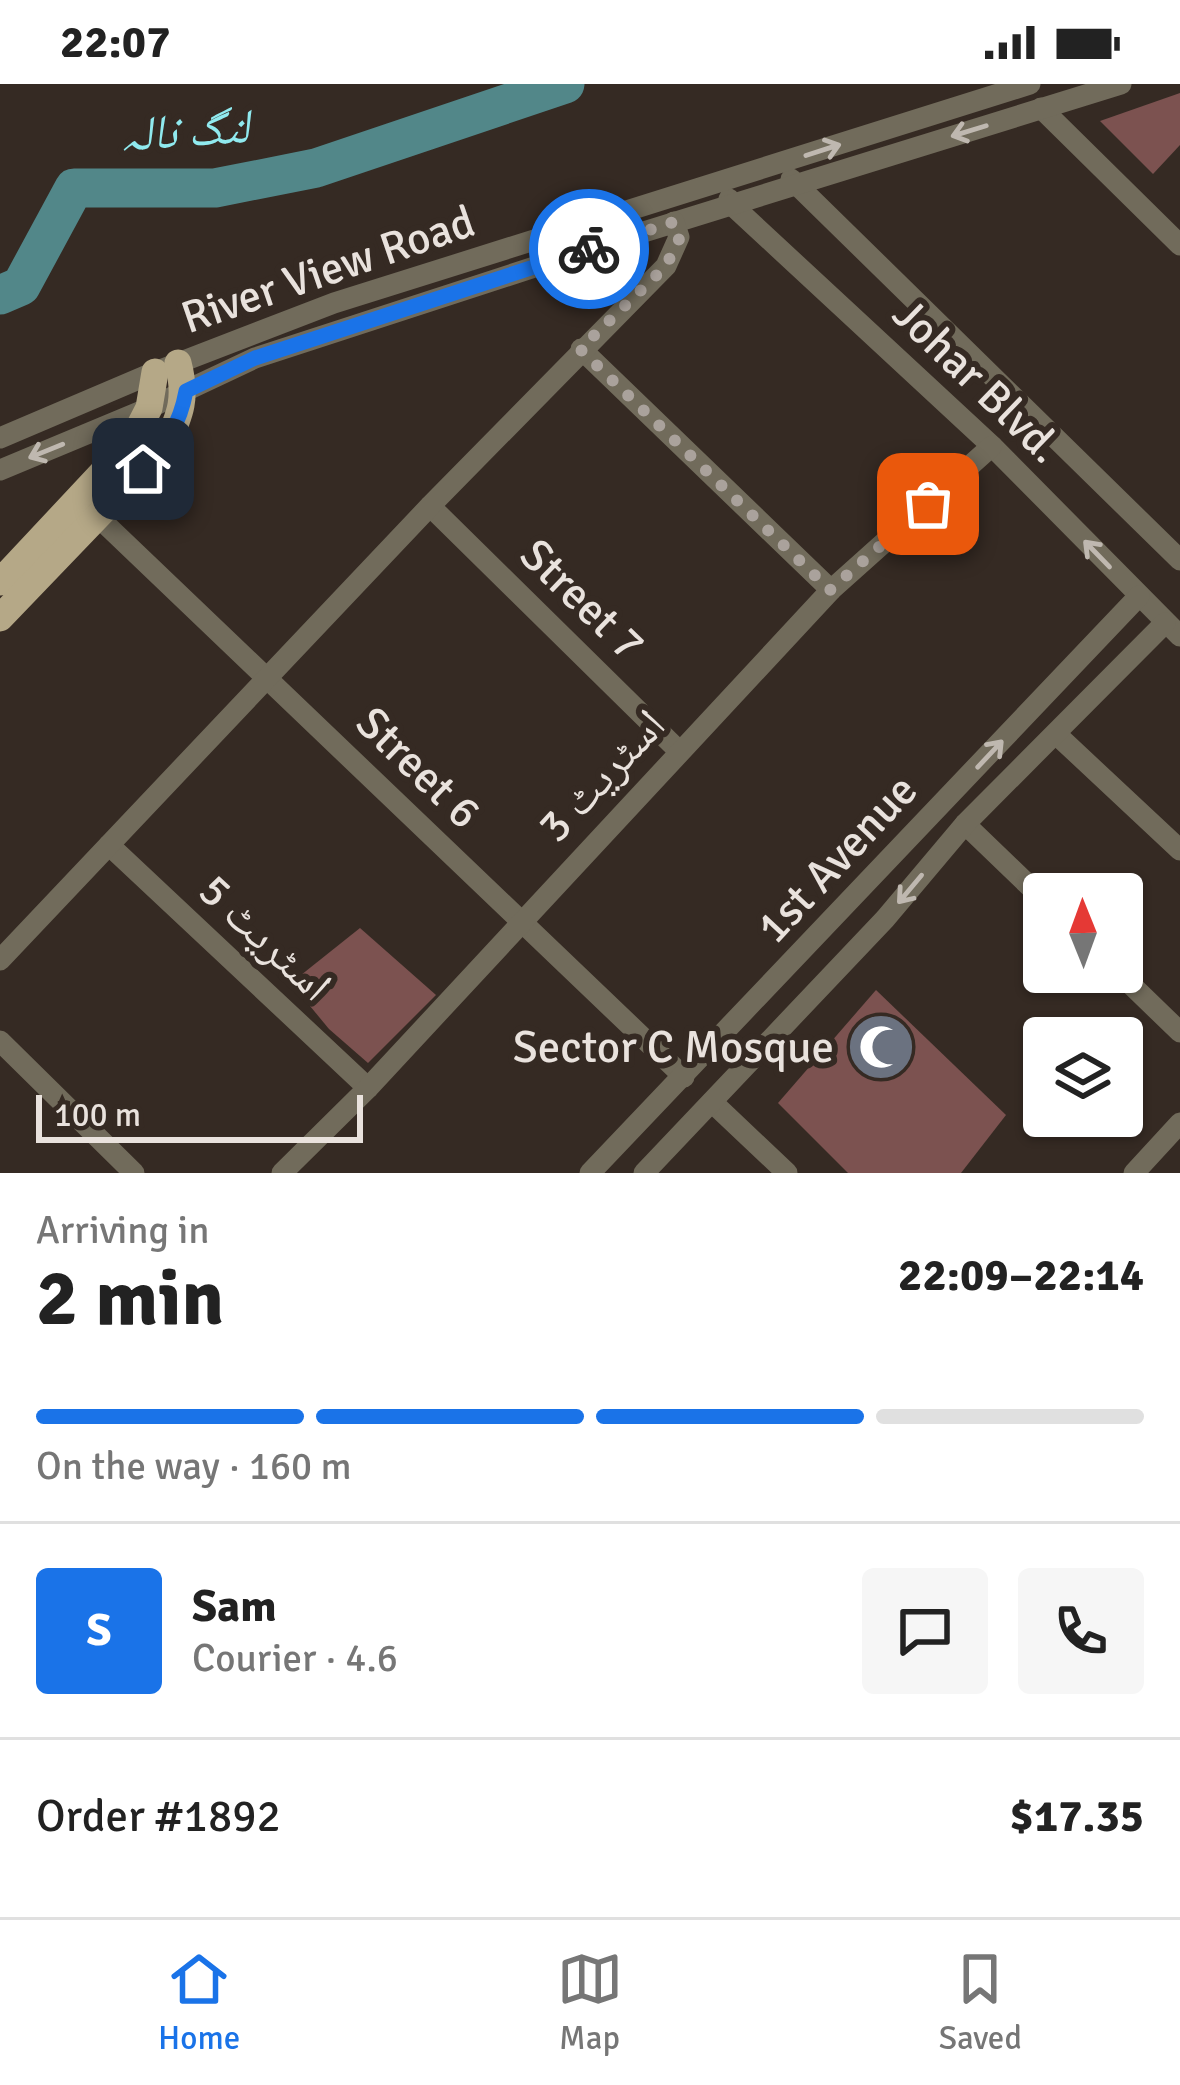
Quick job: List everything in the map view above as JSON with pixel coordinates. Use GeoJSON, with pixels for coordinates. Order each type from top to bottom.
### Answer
{"type":"FeatureCollection","features":[{"type":"Feature","properties":{"kind":"main road"},"geometry":{"type":"LineString","coordinates":[[0,582],[114,463],[149,408],[166,367],[186,391],[182,413],[166,446],[0,618]]}},
{"type":"Feature","properties":{"kind":"street","name":"River View Road"},"geometry":{"type":"LineString","coordinates":[[0,438],[166,367],[334,303],[1030,84]]}},
{"type":"Feature","properties":{"kind":"street"},"geometry":{"type":"LineString","coordinates":[[0,470],[255,358],[1121,84]]}},
{"type":"Feature","properties":{"kind":"street"},"geometry":{"type":"LineString","coordinates":[[1041,108],[1180,244]]}},
{"type":"Feature","properties":{"kind":"street","name":"Johar Blvd."},"geometry":{"type":"LineString","coordinates":[[783,162],[794,186],[1180,560]]}},
{"type":"Feature","properties":{"kind":"street","name":"Johar Blvd."},"geometry":{"type":"LineString","coordinates":[[723,182],[731,206],[992,446],[1173,630]]}},
{"type":"Feature","properties":{"kind":"street"},"geometry":{"type":"LineString","coordinates":[[0,960],[580,349],[666,266],[680,237],[674,222]]}},
{"type":"Feature","properties":{"kind":"street"},"geometry":{"type":"LineString","coordinates":[[580,349],[830,590]]}},
{"type":"Feature","properties":{"kind":"street","name":"اسٹریٹ 3"},"geometry":{"type":"LineString","coordinates":[[282,1173],[368,1088],[830,590],[992,446]]}},
{"type":"Feature","properties":{"kind":"street","name":"Street 7"},"geometry":{"type":"LineString","coordinates":[[430,506],[679,751]]}},
{"type":"Feature","properties":{"kind":"street","name":"Street 6"},"geometry":{"type":"LineString","coordinates":[[98,516],[684,1076]]}},
{"type":"Feature","properties":{"kind":"street","name":"1st Avenue"},"geometry":{"type":"LineString","coordinates":[[590,1173],[1139,596]]}},
{"type":"Feature","properties":{"kind":"street","name":"1st Avenue"},"geometry":{"type":"LineString","coordinates":[[644,1173],[885,919],[964,824],[1173,630]]}},
{"type":"Feature","properties":{"kind":"street"},"geometry":{"type":"LineString","coordinates":[[1056,734],[1180,850]]}},
{"type":"Feature","properties":{"kind":"street"},"geometry":{"type":"LineString","coordinates":[[964,824],[1023,880]]}},
{"type":"Feature","properties":{"kind":"street","name":"اسٹریٹ 5"},"geometry":{"type":"LineString","coordinates":[[109,845],[368,1088]]}},
{"type":"Feature","properties":{"kind":"street"},"geometry":{"type":"LineString","coordinates":[[1140,993],[1180,1032]]}},
{"type":"Feature","properties":{"kind":"street"},"geometry":{"type":"LineString","coordinates":[[0,1041],[134,1173]]}},
{"type":"Feature","properties":{"kind":"street"},"geometry":{"type":"LineString","coordinates":[[712,1102],[788,1173]]}},
{"type":"Feature","properties":{"kind":"street"},"geometry":{"type":"LineString","coordinates":[[1134,1173],[1180,1123]]}},
{"type":"Feature","properties":{"kind":"building"},"geometry":{"type":"Polygon","coordinates":[[[1180,93],[1180,145],[1153,174],[1100,121],[1180,93]]]}},
{"type":"Feature","properties":{"kind":"building"},"geometry":{"type":"Polygon","coordinates":[[[360,928],[436,995],[368,1063],[329,1029],[291,983],[360,928]]]}},
{"type":"Feature","properties":{"kind":"building","name":"Sector C Mosque"},"geometry":{"type":"Polygon","coordinates":[[[876,990],[1006,1115],[961,1173],[848,1173],[778,1103],[876,990]]]}},
{"type":"Feature","properties":{"kind":"waterway","name":"لنگ نالہ"},"geometry":{"type":"LineString","coordinates":[[0,295],[21,286],[74,188],[215,188],[316,168],[565,84]]}},
{"type":"Feature","properties":{"kind":"way so far"},"geometry":{"type":"LineString","coordinates":[[589,249],[674,222],[680,237],[666,266],[580,349],[830,590],[928,504]]}},
{"type":"Feature","properties":{"kind":"place","name":"Sector C Mosque"},"geometry":{"type":"Point","coordinates":[881,1047]}},
{"type":"Feature","properties":{"kind":"route"},"geometry":{"type":"LineString","coordinates":[[143,469],[166,446],[182,413],[186,391],[255,358],[589,249]]}}]}
